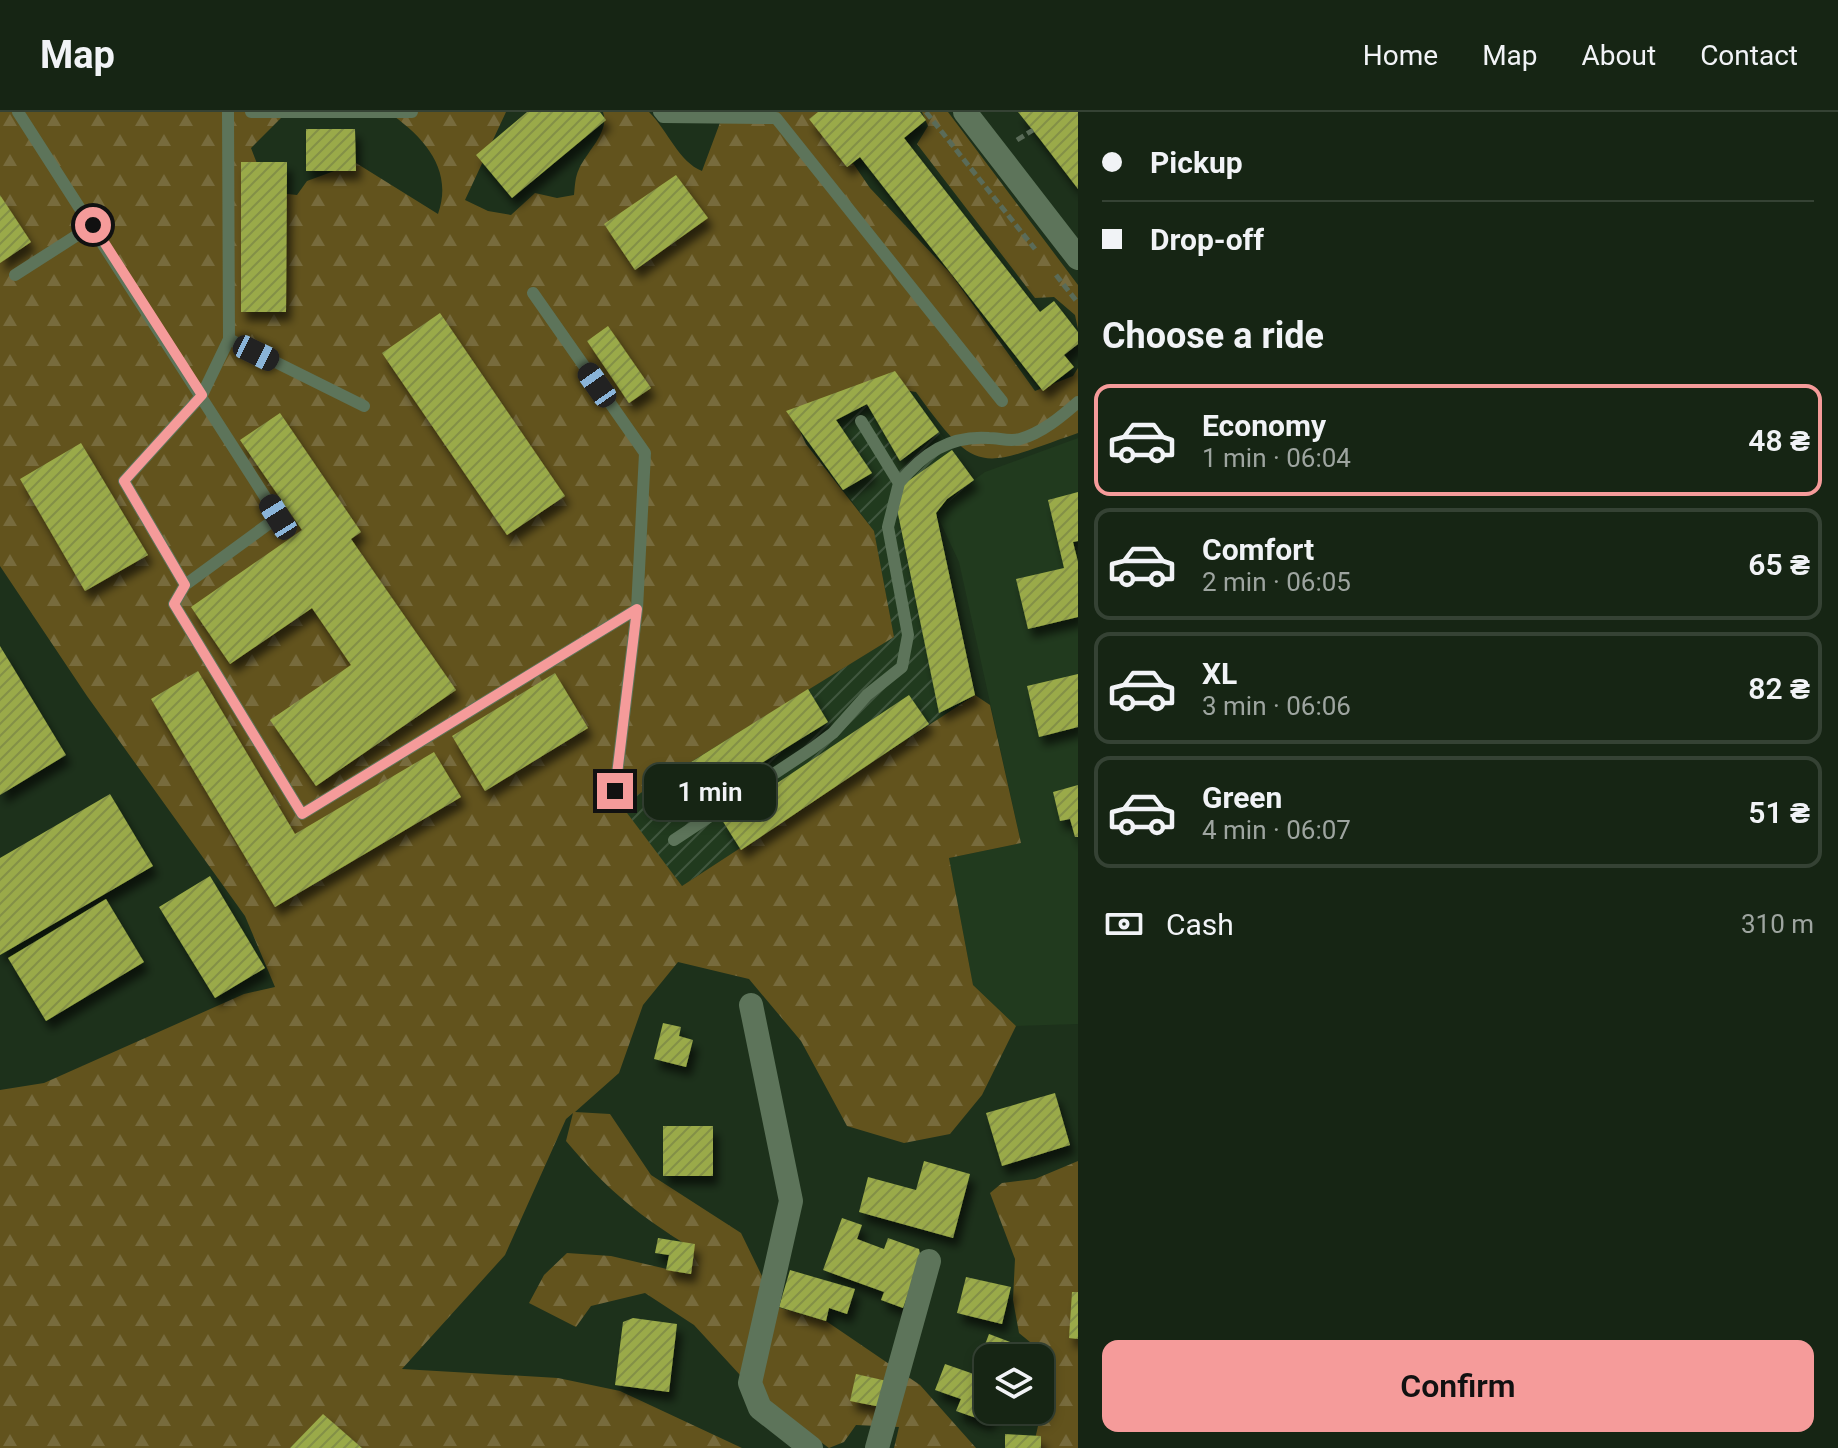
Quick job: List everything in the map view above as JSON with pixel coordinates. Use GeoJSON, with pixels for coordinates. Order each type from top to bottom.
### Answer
{"type":"FeatureCollection","features":[{"type":"Feature","properties":{"kind":"street"},"geometry":{"type":"LineString","coordinates":[[965,112],[1078,258]]}},
{"type":"Feature","properties":{"kind":"street"},"geometry":{"type":"LineString","coordinates":[[751,1005],[791,1201],[750,1383],[760,1408],[811,1448]]}},
{"type":"Feature","properties":{"kind":"street"},"geometry":{"type":"LineString","coordinates":[[877,1448],[929,1261]]}},
{"type":"Feature","properties":{"kind":"lane"},"geometry":{"type":"LineString","coordinates":[[18,112],[278,517],[185,585],[174,604],[302,814],[637,609]]}},
{"type":"Feature","properties":{"kind":"lane"},"geometry":{"type":"LineString","coordinates":[[185,585],[124,481],[202,395],[229,339],[228,112]]}},
{"type":"Feature","properties":{"kind":"lane"},"geometry":{"type":"LineString","coordinates":[[257,113],[412,112]]}},
{"type":"Feature","properties":{"kind":"lane"},"geometry":{"type":"LineString","coordinates":[[659,112],[663,117],[776,118],[1002,401]]}},
{"type":"Feature","properties":{"kind":"lane"},"geometry":{"type":"LineString","coordinates":[[15,275],[93,225]]}},
{"type":"Feature","properties":{"kind":"lane"},"geometry":{"type":"LineString","coordinates":[[533,293],[645,453],[637,609],[615,791]]}},
{"type":"Feature","properties":{"kind":"lane"},"geometry":{"type":"LineString","coordinates":[[229,339],[364,406]]}},
{"type":"Feature","properties":{"kind":"lane"},"geometry":{"type":"LineString","coordinates":[[674,840],[813,748],[902,667],[908,635],[888,527],[899,483],[922,456],[939,446],[986,437],[1019,440],[1049,425],[1078,402]]}},
{"type":"Feature","properties":{"kind":"lane"},"geometry":{"type":"LineString","coordinates":[[861,421],[899,483]]}},
{"type":"Feature","properties":{"kind":"path"},"geometry":{"type":"LineString","coordinates":[[926,112],[1040,255]]}},
{"type":"Feature","properties":{"kind":"path"},"geometry":{"type":"LineString","coordinates":[[1049,267],[1078,303]]}},
{"type":"Feature","properties":{"kind":"shaded area"},"geometry":{"type":"Polygon","coordinates":[[[895,371],[974,480],[936,513],[975,695],[682,886],[620,805],[894,637],[874,531],[786,411],[895,371]]]}},
{"type":"Feature","properties":{"kind":"shaded area"},"geometry":{"type":"Polygon","coordinates":[[[1078,438],[1078,1024],[1016,1026],[973,985],[949,858],[1021,843],[959,562],[936,513],[947,499],[985,472],[1078,438]]]}},
{"type":"Feature","properties":{"kind":"green space"},"geometry":{"type":"Polygon","coordinates":[[[0,112],[287,112],[251,148],[268,192],[297,195],[307,181],[356,163],[438,214],[442,182],[432,155],[413,132],[388,112],[506,112],[465,200],[488,211],[511,215],[535,193],[557,198],[574,195],[578,172],[603,127],[603,112],[649,112],[687,161],[702,171],[724,112],[818,112],[870,188],[951,274],[1035,391],[1073,376],[1078,368],[1078,433],[1001,458],[985,458],[954,440],[916,392],[891,388],[794,418],[806,444],[874,531],[894,637],[621,805],[682,886],[975,695],[990,705],[1021,843],[949,858],[973,985],[1016,1026],[982,1095],[950,1134],[904,1143],[847,1126],[801,1041],[749,979],[678,962],[643,1005],[619,1073],[575,1112],[610,1114],[651,1175],[741,1233],[777,1307],[826,1321],[920,1385],[976,1448],[894,1448],[899,1427],[856,1425],[844,1442],[829,1448],[764,1401],[694,1325],[645,1293],[591,1306],[576,1327],[529,1303],[544,1275],[567,1253],[611,1256],[684,1273],[682,1242],[620,1197],[566,1141],[573,1113],[566,1119],[505,1255],[402,1369],[558,1378],[620,1391],[742,1448],[362,1448],[323,1415],[290,1448],[0,1448],[0,1090],[44,1083],[244,994],[275,987],[245,916],[87,696],[0,566],[0,112]]]}},
{"type":"Feature","properties":{"kind":"green space"},"geometry":{"type":"Polygon","coordinates":[[[922,112],[948,112],[1078,285],[1078,329],[1075,315],[1054,297],[1035,298],[917,144],[928,126],[922,112]]]}},
{"type":"Feature","properties":{"kind":"green space"},"geometry":{"type":"Polygon","coordinates":[[[1078,1161],[1078,1448],[1033,1448],[1038,1424],[1054,1424],[1054,1344],[1032,1344],[1019,1333],[1013,1300],[1015,1259],[990,1193],[1002,1183],[1035,1179],[1078,1161]]]}},
{"type":"Feature","properties":{"kind":"building"},"geometry":{"type":"Polygon","coordinates":[[[527,112],[600,112],[606,120],[512,198],[476,155],[527,112]]]}},
{"type":"Feature","properties":{"kind":"building"},"geometry":{"type":"Polygon","coordinates":[[[818,112],[920,112],[926,120],[904,138],[1040,312],[1054,301],[1078,332],[1078,344],[1064,355],[1074,367],[1043,391],[860,157],[847,167],[809,119],[818,112]]]}},
{"type":"Feature","properties":{"kind":"building"},"geometry":{"type":"Polygon","coordinates":[[[1018,112],[1078,112],[1078,189],[1039,138],[1018,112]]]}},
{"type":"Feature","properties":{"kind":"building"},"geometry":{"type":"Polygon","coordinates":[[[306,129],[355,129],[356,171],[306,171],[306,129]]]}},
{"type":"Feature","properties":{"kind":"building"},"geometry":{"type":"Polygon","coordinates":[[[241,162],[287,162],[286,312],[241,312],[241,162]]]}},
{"type":"Feature","properties":{"kind":"building"},"geometry":{"type":"Polygon","coordinates":[[[676,175],[708,218],[635,270],[604,224],[676,175]]]}},
{"type":"Feature","properties":{"kind":"building"},"geometry":{"type":"Polygon","coordinates":[[[0,195],[31,242],[0,263],[0,195]]]}},
{"type":"Feature","properties":{"kind":"building"},"geometry":{"type":"Polygon","coordinates":[[[440,313],[565,496],[507,535],[382,353],[440,313]]]}},
{"type":"Feature","properties":{"kind":"building"},"geometry":{"type":"Polygon","coordinates":[[[608,326],[651,388],[629,403],[587,341],[608,326]]]}},
{"type":"Feature","properties":{"kind":"building"},"geometry":{"type":"Polygon","coordinates":[[[895,371],[939,432],[900,461],[867,404],[836,420],[872,473],[843,490],[786,411],[895,371]]]}},
{"type":"Feature","properties":{"kind":"building"},"geometry":{"type":"Polygon","coordinates":[[[280,413],[361,532],[351,539],[456,690],[316,786],[270,720],[351,665],[312,608],[230,664],[191,607],[302,530],[240,440],[280,413]]]}},
{"type":"Feature","properties":{"kind":"building"},"geometry":{"type":"Polygon","coordinates":[[[81,443],[148,555],[85,591],[20,479],[81,443]]]}},
{"type":"Feature","properties":{"kind":"building"},"geometry":{"type":"Polygon","coordinates":[[[952,450],[974,480],[947,499],[936,513],[975,695],[939,713],[897,509],[904,484],[952,450]]]}},
{"type":"Feature","properties":{"kind":"building"},"geometry":{"type":"Polygon","coordinates":[[[1078,492],[1078,541],[1073,542],[1078,562],[1078,617],[1028,629],[1016,579],[1064,568],[1048,500],[1078,492]]]}},
{"type":"Feature","properties":{"kind":"building"},"geometry":{"type":"Polygon","coordinates":[[[0,646],[66,755],[0,795],[0,646]]]}},
{"type":"Feature","properties":{"kind":"building"},"geometry":{"type":"Polygon","coordinates":[[[198,671],[295,834],[434,752],[461,797],[275,907],[151,699],[198,671]]]}},
{"type":"Feature","properties":{"kind":"building"},"geometry":{"type":"Polygon","coordinates":[[[555,673],[588,728],[485,791],[452,736],[555,673]]]}},
{"type":"Feature","properties":{"kind":"building"},"geometry":{"type":"Polygon","coordinates":[[[1078,674],[1078,727],[1039,737],[1027,686],[1078,674]]]}},
{"type":"Feature","properties":{"kind":"building"},"geometry":{"type":"Polygon","coordinates":[[[808,689],[828,722],[684,811],[664,779],[808,689]]]}},
{"type":"Feature","properties":{"kind":"building"},"geometry":{"type":"Polygon","coordinates":[[[909,695],[929,724],[741,850],[722,820],[909,695]]]}},
{"type":"Feature","properties":{"kind":"building"},"geometry":{"type":"Polygon","coordinates":[[[1078,785],[1078,837],[1075,837],[1070,819],[1060,821],[1053,792],[1078,785]]]}},
{"type":"Feature","properties":{"kind":"building"},"geometry":{"type":"Polygon","coordinates":[[[110,794],[153,866],[0,955],[0,858],[110,794]]]}},
{"type":"Feature","properties":{"kind":"building"},"geometry":{"type":"Polygon","coordinates":[[[210,876],[265,968],[215,998],[159,907],[210,876]]]}},
{"type":"Feature","properties":{"kind":"building"},"geometry":{"type":"Polygon","coordinates":[[[106,899],[144,962],[46,1021],[8,958],[106,899]]]}},
{"type":"Feature","properties":{"kind":"building"},"geometry":{"type":"Polygon","coordinates":[[[663,1023],[681,1027],[679,1036],[693,1040],[686,1067],[654,1059],[663,1023]]]}},
{"type":"Feature","properties":{"kind":"building"},"geometry":{"type":"Polygon","coordinates":[[[1055,1093],[1070,1145],[1002,1166],[986,1113],[1055,1093]]]}},
{"type":"Feature","properties":{"kind":"building"},"geometry":{"type":"Polygon","coordinates":[[[663,1126],[713,1126],[713,1176],[663,1176],[663,1126]]]}},
{"type":"Feature","properties":{"kind":"building"},"geometry":{"type":"Polygon","coordinates":[[[924,1161],[970,1174],[953,1238],[859,1212],[868,1177],[916,1190],[924,1161]]]}},
{"type":"Feature","properties":{"kind":"building"},"geometry":{"type":"Polygon","coordinates":[[[842,1218],[862,1225],[857,1239],[884,1249],[888,1238],[919,1249],[921,1259],[903,1308],[881,1300],[884,1292],[823,1270],[842,1218]]]}},
{"type":"Feature","properties":{"kind":"building"},"geometry":{"type":"Polygon","coordinates":[[[658,1238],[695,1244],[691,1274],[666,1270],[669,1255],[655,1253],[658,1238]]]}},
{"type":"Feature","properties":{"kind":"building"},"geometry":{"type":"Polygon","coordinates":[[[790,1270],[855,1289],[847,1314],[829,1308],[826,1321],[779,1307],[790,1270]]]}},
{"type":"Feature","properties":{"kind":"building"},"geometry":{"type":"Polygon","coordinates":[[[966,1277],[1011,1287],[1002,1324],[957,1313],[966,1277]]]}},
{"type":"Feature","properties":{"kind":"building"},"geometry":{"type":"Polygon","coordinates":[[[1072,1292],[1078,1292],[1078,1339],[1069,1338],[1072,1292]]]}},
{"type":"Feature","properties":{"kind":"building"},"geometry":{"type":"Polygon","coordinates":[[[633,1318],[677,1324],[669,1392],[615,1385],[623,1322],[633,1318]]]}},
{"type":"Feature","properties":{"kind":"building"},"geometry":{"type":"Polygon","coordinates":[[[989,1334],[1016,1344],[985,1344],[989,1334]]]}},
{"type":"Feature","properties":{"kind":"building"},"geometry":{"type":"Polygon","coordinates":[[[945,1364],[974,1374],[974,1417],[956,1411],[961,1399],[935,1390],[945,1364]]]}},
{"type":"Feature","properties":{"kind":"building"},"geometry":{"type":"Polygon","coordinates":[[[856,1374],[887,1381],[881,1407],[850,1401],[856,1374]]]}},
{"type":"Feature","properties":{"kind":"building"},"geometry":{"type":"Polygon","coordinates":[[[323,1414],[362,1448],[290,1448],[323,1414]]]}},
{"type":"Feature","properties":{"kind":"building"},"geometry":{"type":"Polygon","coordinates":[[[1005,1434],[1041,1436],[1041,1448],[1005,1448],[1005,1434]]]}},
{"type":"Feature","properties":{"kind":"route"},"geometry":{"type":"LineString","coordinates":[[93,225],[202,395],[124,481],[185,585],[174,604],[302,814],[637,609],[615,791]]}}]}
